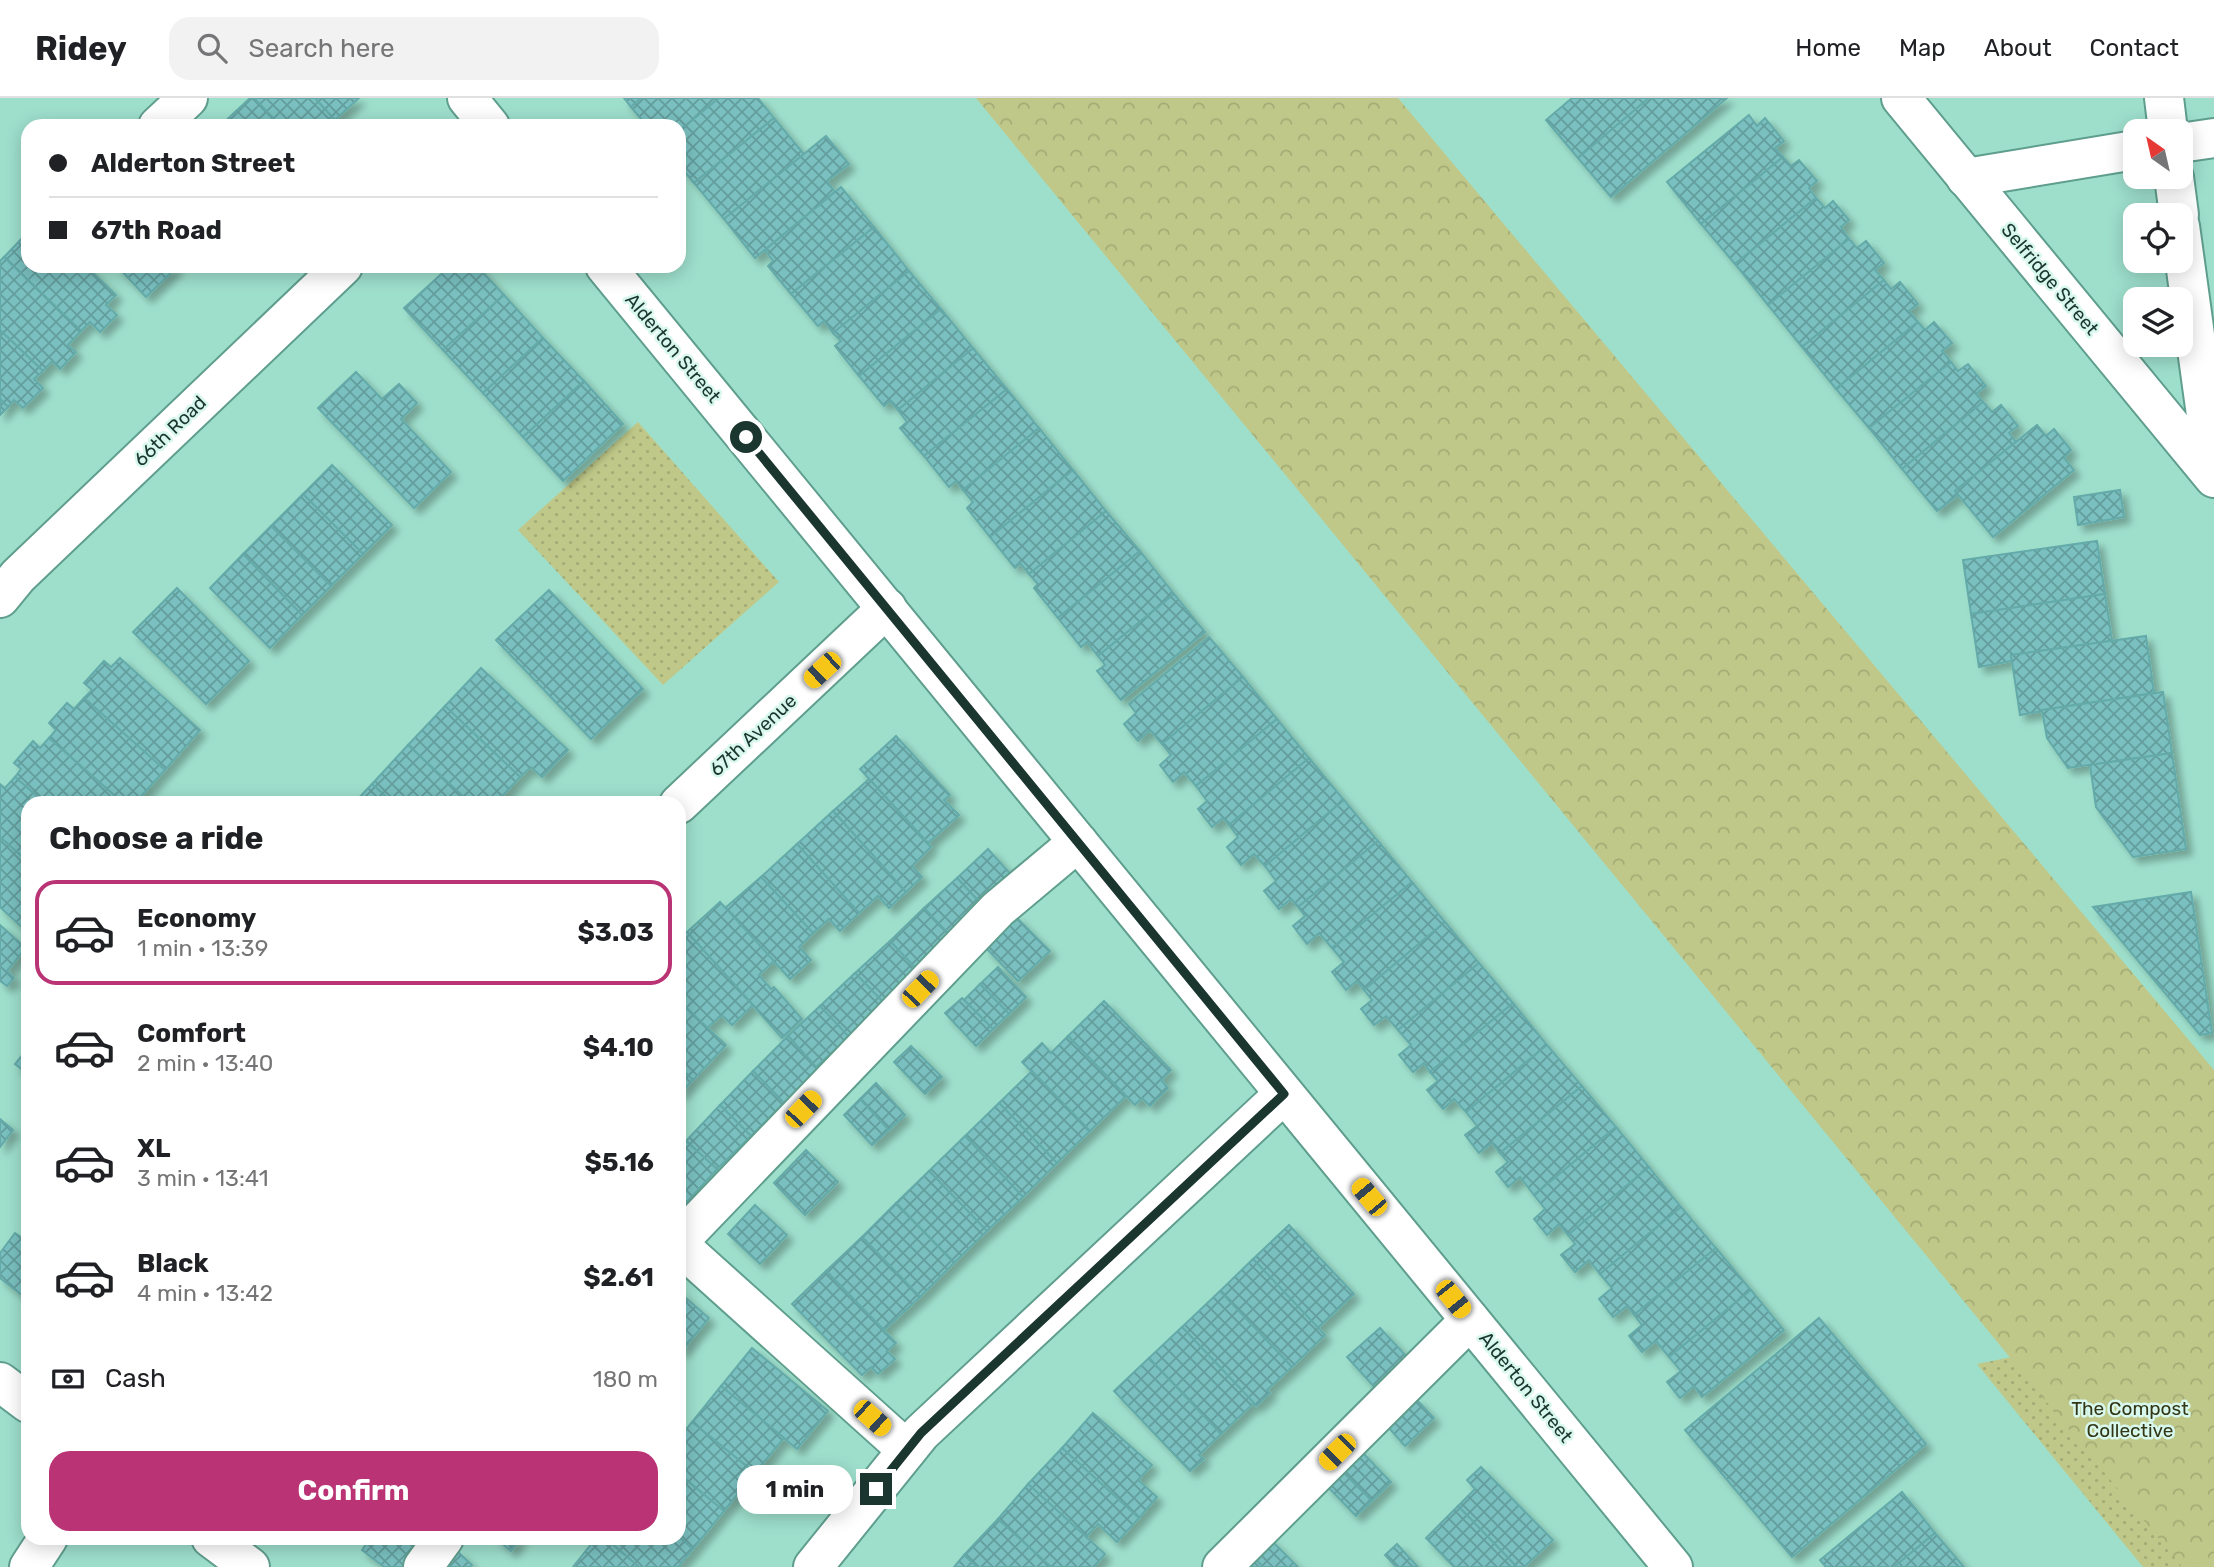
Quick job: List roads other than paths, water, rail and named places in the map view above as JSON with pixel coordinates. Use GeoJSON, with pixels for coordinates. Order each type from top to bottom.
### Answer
{"type":"FeatureCollection","features":[{"type":"Feature","properties":{"kind":"street"},"geometry":{"type":"LineString","coordinates":[[166,119],[188,98]]}},
{"type":"Feature","properties":{"kind":"street"},"geometry":{"type":"LineString","coordinates":[[467,98],[484,119]]}},
{"type":"Feature","properties":{"kind":"street","name":"Selfridge Street"},"geometry":{"type":"LineString","coordinates":[[1901,98],[2214,476]]}},
{"type":"Feature","properties":{"kind":"street"},"geometry":{"type":"LineString","coordinates":[[2164,98],[2167,119]]}},
{"type":"Feature","properties":{"kind":"street"},"geometry":{"type":"LineString","coordinates":[[2193,141],[2214,138]]}},
{"type":"Feature","properties":{"kind":"street"},"geometry":{"type":"LineString","coordinates":[[1966,178],[2123,152]]}},
{"type":"Feature","properties":{"kind":"street","name":"66th Road"},"geometry":{"type":"LineString","coordinates":[[0,598],[18,576],[336,273]]}},
{"type":"Feature","properties":{"kind":"street","name":"Alderton Street"},"geometry":{"type":"LineString","coordinates":[[611,273],[1674,1567]]}},
{"type":"Feature","properties":{"kind":"street"},"geometry":{"type":"LineString","coordinates":[[2186,273],[2214,476]]}},
{"type":"Feature","properties":{"kind":"street","name":"67th Avenue"},"geometry":{"type":"LineString","coordinates":[[686,797],[887,608]]}},
{"type":"Feature","properties":{"kind":"street"},"geometry":{"type":"LineString","coordinates":[[686,1236],[998,909],[1078,842]]}},
{"type":"Feature","properties":{"kind":"street"},"geometry":{"type":"LineString","coordinates":[[813,1567],[921,1433],[1284,1094]]}},
{"type":"Feature","properties":{"kind":"street"},"geometry":{"type":"LineString","coordinates":[[686,1249],[908,1450]]}},
{"type":"Feature","properties":{"kind":"street"},"geometry":{"type":"LineString","coordinates":[[1222,1567],[1470,1320]]}},
{"type":"Feature","properties":{"kind":"street"},"geometry":{"type":"LineString","coordinates":[[0,1382],[21,1397]]}},
{"type":"Feature","properties":{"kind":"street"},"geometry":{"type":"LineString","coordinates":[[29,1567],[43,1545]]}},
{"type":"Feature","properties":{"kind":"street"},"geometry":{"type":"LineString","coordinates":[[220,1545],[250,1567]]}},
{"type":"Feature","properties":{"kind":"street"},"geometry":{"type":"LineString","coordinates":[[422,1567],[439,1545]]}},
{"type":"Feature","properties":{"kind":"park label","name":"The Compost Collective"},"geometry":{"type":"Point","coordinates":[2130,1419]}}]}
